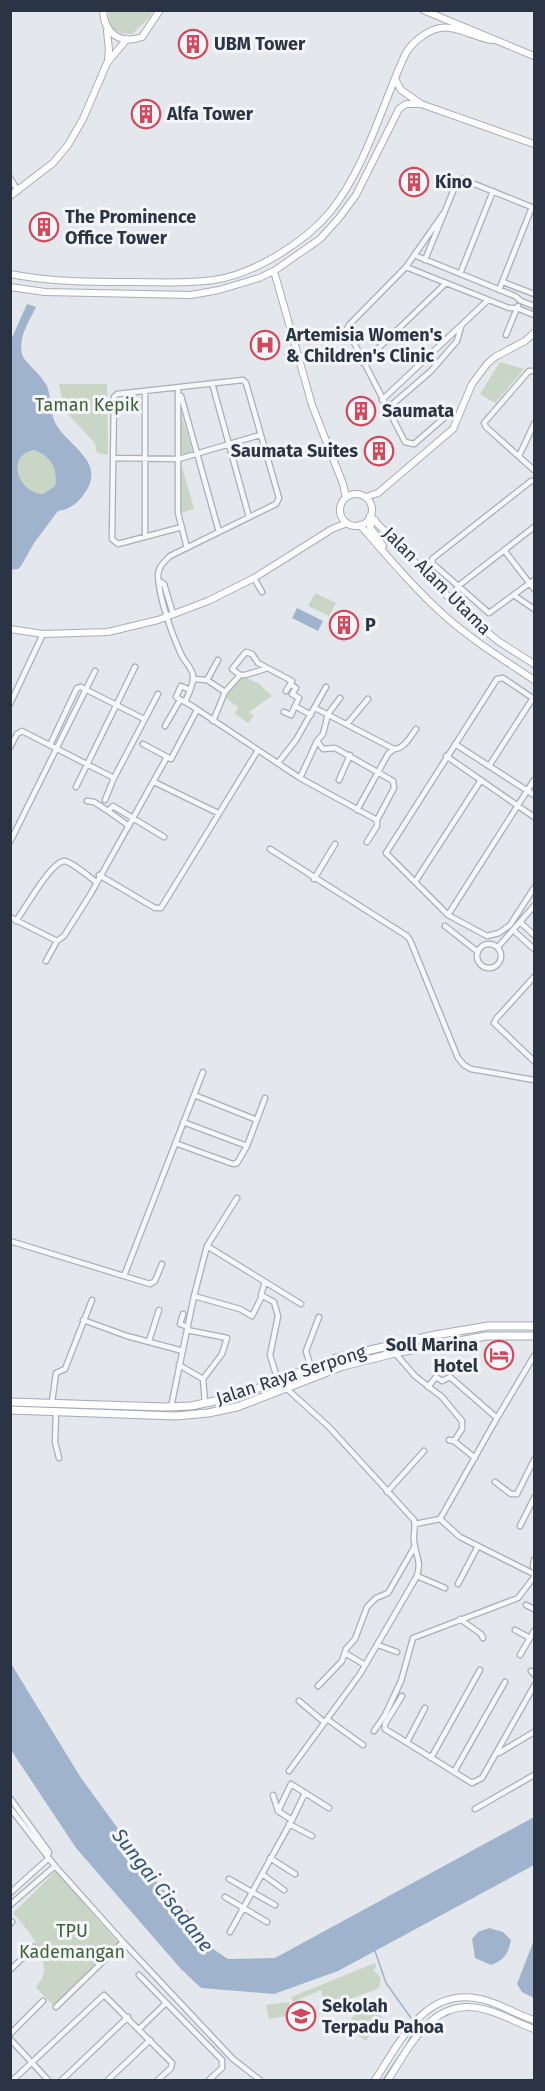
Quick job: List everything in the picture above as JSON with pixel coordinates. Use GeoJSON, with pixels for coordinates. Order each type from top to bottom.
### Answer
{"type":"FeatureCollection","features":[{"type":"Feature","properties":{"kind":"main road"},"geometry":{"type":"LineString","coordinates":[[10,196],[53,163],[68,145],[83,119],[107,63],[109,50],[103,10]]}},
{"type":"Feature","properties":{"kind":"main road"},"geometry":{"type":"LineString","coordinates":[[106,28],[111,34],[127,39],[142,37],[160,10]]}},
{"type":"Feature","properties":{"kind":"main road"},"geometry":{"type":"LineString","coordinates":[[428,11],[438,13],[492,40],[534,56]]}},
{"type":"Feature","properties":{"kind":"main road"},"geometry":{"type":"LineString","coordinates":[[10,274],[56,281],[192,282],[241,273],[290,247],[330,212],[360,164],[406,52],[414,43],[429,32],[442,28],[451,28],[480,39],[492,40]]}},
{"type":"Feature","properties":{"kind":"main road"},"geometry":{"type":"LineString","coordinates":[[107,63],[127,39]]}},
{"type":"Feature","properties":{"kind":"main road"},"geometry":{"type":"LineString","coordinates":[[395,80],[401,90],[421,104],[534,144]]}},
{"type":"Feature","properties":{"kind":"main road"},"geometry":{"type":"LineString","coordinates":[[10,287],[45,292],[191,295],[245,283],[274,271],[320,239],[339,218],[361,187],[399,109],[406,104],[421,104]]}},
{"type":"Feature","properties":{"kind":"main road"},"geometry":{"type":"LineString","coordinates":[[274,271],[312,405],[343,484],[346,497],[340,509],[347,523]]}},
{"type":"Feature","properties":{"kind":"main road"},"geometry":{"type":"LineString","coordinates":[[371,506],[378,493],[453,429],[472,384],[487,364],[534,333]]}},
{"type":"Feature","properties":{"kind":"main road"},"geometry":{"type":"LineString","coordinates":[[343,484],[355,494],[366,497],[378,493]]}},
{"type":"Feature","properties":{"kind":"main road"},"geometry":{"type":"LineString","coordinates":[[346,497],[355,494]]}},
{"type":"Feature","properties":{"kind":"main road"},"geometry":{"type":"LineString","coordinates":[[366,497],[371,506],[373,518],[369,527],[384,546],[386,555]]}},
{"type":"Feature","properties":{"kind":"main road"},"geometry":{"type":"LineString","coordinates":[[332,529],[341,515]]}},
{"type":"Feature","properties":{"kind":"main road"},"geometry":{"type":"LineString","coordinates":[[10,628],[43,634],[117,631],[170,615],[208,601],[254,578],[332,529],[347,523],[360,525],[373,518]]}},
{"type":"Feature","properties":{"kind":"main road","name":"Jalan Alam Utama"},"geometry":{"type":"LineString","coordinates":[[373,518],[448,598],[498,641],[534,664]]}},
{"type":"Feature","properties":{"kind":"main road","name":"Jalan Alam Utama"},"geometry":{"type":"LineString","coordinates":[[360,525],[445,616],[534,680]]}},
{"type":"Feature","properties":{"kind":"main road"},"geometry":{"type":"LineString","coordinates":[[491,651],[498,641]]}},
{"type":"Feature","properties":{"kind":"main road","name":"Jalan Raya Serpong"},"geometry":{"type":"LineString","coordinates":[[10,1402],[171,1407],[205,1403],[238,1396],[336,1358],[481,1327],[534,1326]]}},
{"type":"Feature","properties":{"kind":"main road","name":"Jalan Raya Serpong"},"geometry":{"type":"LineString","coordinates":[[10,1410],[176,1416],[208,1413],[237,1407],[344,1366],[385,1355],[486,1336],[534,1336]]}},
{"type":"Feature","properties":{"kind":"main road"},"geometry":{"type":"LineString","coordinates":[[383,1347],[385,1355]]}},
{"type":"Feature","properties":{"kind":"main road"},"geometry":{"type":"LineString","coordinates":[[375,2080],[417,2018],[438,2003],[460,1997],[487,2001],[534,2020]]}},
{"type":"Feature","properties":{"kind":"main road"},"geometry":{"type":"LineString","coordinates":[[388,2080],[418,2033],[441,2013],[462,2007],[484,2009],[534,2029]]}},
{"type":"Feature","properties":{"kind":"main road"},"geometry":{"type":"LineString","coordinates":[[397,2047],[406,2052]]}},
{"type":"Feature","properties":{"kind":"street"},"geometry":{"type":"LineString","coordinates":[[10,178],[18,190]]}},
{"type":"Feature","properties":{"kind":"street"},"geometry":{"type":"LineString","coordinates":[[425,260],[457,181],[462,179],[533,207],[499,290]]}},
{"type":"Feature","properties":{"kind":"street"},"geometry":{"type":"LineString","coordinates":[[460,274],[493,191]]}},
{"type":"Feature","properties":{"kind":"street"},"geometry":{"type":"LineString","coordinates":[[443,214],[406,267],[347,327],[347,332],[405,442],[411,444],[452,411]]}},
{"type":"Feature","properties":{"kind":"street"},"geometry":{"type":"LineString","coordinates":[[414,255],[534,306]]}},
{"type":"Feature","properties":{"kind":"street"},"geometry":{"type":"LineString","coordinates":[[406,267],[508,308],[517,308],[534,315]]}},
{"type":"Feature","properties":{"kind":"street"},"geometry":{"type":"LineString","coordinates":[[473,294],[478,281]]}},
{"type":"Feature","properties":{"kind":"street"},"geometry":{"type":"LineString","coordinates":[[503,282],[534,294]]}},
{"type":"Feature","properties":{"kind":"street"},"geometry":{"type":"LineString","coordinates":[[363,363],[446,283]]}},
{"type":"Feature","properties":{"kind":"street"},"geometry":{"type":"LineString","coordinates":[[382,400],[488,300]]}},
{"type":"Feature","properties":{"kind":"street"},"geometry":{"type":"LineString","coordinates":[[506,335],[521,301]]}},
{"type":"Feature","properties":{"kind":"street"},"geometry":{"type":"LineString","coordinates":[[387,409],[431,370],[457,341],[461,327]]}},
{"type":"Feature","properties":{"kind":"street"},"geometry":{"type":"LineString","coordinates":[[532,371],[485,421],[486,427],[534,470]]}},
{"type":"Feature","properties":{"kind":"street"},"geometry":{"type":"LineString","coordinates":[[165,726],[190,690],[194,674],[182,657],[164,584],[159,581],[158,575],[162,563],[170,556],[249,517],[278,501],[279,498],[246,382],[243,380],[117,394],[114,397],[112,539],[114,543],[118,544],[182,526]]}},
{"type":"Feature","properties":{"kind":"street"},"geometry":{"type":"LineString","coordinates":[[212,383],[249,517]]}},
{"type":"Feature","properties":{"kind":"street"},"geometry":{"type":"LineString","coordinates":[[178,387],[219,532]]}},
{"type":"Feature","properties":{"kind":"street"},"geometry":{"type":"LineString","coordinates":[[178,387],[178,513],[187,548]]}},
{"type":"Feature","properties":{"kind":"street"},"geometry":{"type":"LineString","coordinates":[[145,391],[145,536]]}},
{"type":"Feature","properties":{"kind":"street"},"geometry":{"type":"LineString","coordinates":[[519,456],[534,424]]}},
{"type":"Feature","properties":{"kind":"street"},"geometry":{"type":"LineString","coordinates":[[112,458],[178,459],[260,435]]}},
{"type":"Feature","properties":{"kind":"street"},"geometry":{"type":"LineString","coordinates":[[513,451],[524,443]]}},
{"type":"Feature","properties":{"kind":"street"},"geometry":{"type":"LineString","coordinates":[[532,582],[489,614],[433,564],[432,559],[533,481]]}},
{"type":"Feature","properties":{"kind":"street"},"geometry":{"type":"LineString","coordinates":[[457,587],[534,527]]}},
{"type":"Feature","properties":{"kind":"street"},"geometry":{"type":"LineString","coordinates":[[504,550],[532,582],[534,589]]}},
{"type":"Feature","properties":{"kind":"street"},"geometry":{"type":"LineString","coordinates":[[254,578],[262,592]]}},
{"type":"Feature","properties":{"kind":"street"},"geometry":{"type":"LineString","coordinates":[[515,596],[534,609]]}},
{"type":"Feature","properties":{"kind":"street"},"geometry":{"type":"LineString","coordinates":[[10,704],[43,634]]}},
{"type":"Feature","properties":{"kind":"street"},"geometry":{"type":"LineString","coordinates":[[268,669],[264,668],[245,675],[240,675],[232,669],[248,652],[252,654],[256,662],[292,681],[286,691]]}},
{"type":"Feature","properties":{"kind":"street"},"geometry":{"type":"LineString","coordinates":[[207,680],[218,660]]}},
{"type":"Feature","properties":{"kind":"street"},"geometry":{"type":"LineString","coordinates":[[76,787],[135,667]]}},
{"type":"Feature","properties":{"kind":"street"},"geometry":{"type":"LineString","coordinates":[[10,842],[95,671]]}},
{"type":"Feature","properties":{"kind":"street"},"geometry":{"type":"LineString","coordinates":[[213,721],[225,692],[240,675]]}},
{"type":"Feature","properties":{"kind":"street"},"geometry":{"type":"LineString","coordinates":[[489,766],[534,698],[503,678],[497,679],[446,756],[387,850],[387,856],[448,915],[487,936],[499,933],[510,925],[534,888]]}},
{"type":"Feature","properties":{"kind":"street"},"geometry":{"type":"LineString","coordinates":[[193,679],[207,680],[225,692]]}},
{"type":"Feature","properties":{"kind":"street"},"geometry":{"type":"LineString","coordinates":[[284,712],[291,716],[299,698],[292,694],[296,688],[290,684]]}},
{"type":"Feature","properties":{"kind":"street"},"geometry":{"type":"LineString","coordinates":[[190,690],[181,686],[176,697],[300,778],[377,820]]}},
{"type":"Feature","properties":{"kind":"street"},"geometry":{"type":"LineString","coordinates":[[278,763],[296,740],[326,687]]}},
{"type":"Feature","properties":{"kind":"street"},"geometry":{"type":"LineString","coordinates":[[50,745],[77,688],[86,690],[144,719]]}},
{"type":"Feature","properties":{"kind":"street"},"geometry":{"type":"LineString","coordinates":[[105,800],[158,694]]}},
{"type":"Feature","properties":{"kind":"street"},"geometry":{"type":"LineString","coordinates":[[300,778],[317,741],[323,734],[328,714],[340,698]]}},
{"type":"Feature","properties":{"kind":"street"},"geometry":{"type":"LineString","coordinates":[[346,724],[368,699]]}},
{"type":"Feature","properties":{"kind":"street"},"geometry":{"type":"LineString","coordinates":[[295,706],[311,715]]}},
{"type":"Feature","properties":{"kind":"street"},"geometry":{"type":"LineString","coordinates":[[315,708],[394,749]]}},
{"type":"Feature","properties":{"kind":"street"},"geometry":{"type":"LineString","coordinates":[[143,744],[171,759],[197,710]]}},
{"type":"Feature","properties":{"kind":"street"},"geometry":{"type":"LineString","coordinates":[[357,810],[377,771],[394,749],[401,747],[416,729]]}},
{"type":"Feature","properties":{"kind":"street"},"geometry":{"type":"LineString","coordinates":[[10,747],[17,734],[22,731],[114,778]]}},
{"type":"Feature","properties":{"kind":"street"},"geometry":{"type":"LineString","coordinates":[[317,741],[323,749],[335,748],[350,755],[393,781],[395,785],[377,820],[377,826],[367,842]]}},
{"type":"Feature","properties":{"kind":"street"},"geometry":{"type":"LineString","coordinates":[[455,744],[534,795]]}},
{"type":"Feature","properties":{"kind":"street"},"geometry":{"type":"LineString","coordinates":[[99,875],[158,909],[169,895],[258,750]]}},
{"type":"Feature","properties":{"kind":"street"},"geometry":{"type":"LineString","coordinates":[[339,780],[350,755]]}},
{"type":"Feature","properties":{"kind":"street"},"geometry":{"type":"LineString","coordinates":[[446,756],[534,817]]}},
{"type":"Feature","properties":{"kind":"street"},"geometry":{"type":"LineString","coordinates":[[46,961],[57,941],[64,936],[167,757]]}},
{"type":"Feature","properties":{"kind":"street"},"geometry":{"type":"LineString","coordinates":[[415,882],[480,780]]}},
{"type":"Feature","properties":{"kind":"street"},"geometry":{"type":"LineString","coordinates":[[448,915],[534,780]]}},
{"type":"Feature","properties":{"kind":"street"},"geometry":{"type":"LineString","coordinates":[[154,783],[218,813]]}},
{"type":"Feature","properties":{"kind":"street"},"geometry":{"type":"LineString","coordinates":[[87,801],[94,802],[129,826]]}},
{"type":"Feature","properties":{"kind":"street"},"geometry":{"type":"LineString","coordinates":[[108,811],[113,806],[164,837]]}},
{"type":"Feature","properties":{"kind":"street"},"geometry":{"type":"LineString","coordinates":[[314,879],[335,844]]}},
{"type":"Feature","properties":{"kind":"street"},"geometry":{"type":"LineString","coordinates":[[270,849],[401,932],[410,940],[458,1058],[464,1065],[471,1069],[534,1080]]}},
{"type":"Feature","properties":{"kind":"street"},"geometry":{"type":"LineString","coordinates":[[10,927],[52,870],[60,863],[68,862],[96,882]]}},
{"type":"Feature","properties":{"kind":"street"},"geometry":{"type":"LineString","coordinates":[[498,947],[534,906]]}},
{"type":"Feature","properties":{"kind":"street"},"geometry":{"type":"LineString","coordinates":[[14,919],[57,941]]}},
{"type":"Feature","properties":{"kind":"street"},"geometry":{"type":"LineString","coordinates":[[520,922],[534,935]]}},
{"type":"Feature","properties":{"kind":"street"},"geometry":{"type":"LineString","coordinates":[[445,926],[478,952]]}},
{"type":"Feature","properties":{"kind":"street"},"geometry":{"type":"LineString","coordinates":[[513,930],[534,949]]}},
{"type":"Feature","properties":{"kind":"street"},"geometry":{"type":"LineString","coordinates":[[486,944],[498,947],[502,958],[494,968],[482,966],[478,960],[478,952],[486,944]]}},
{"type":"Feature","properties":{"kind":"street"},"geometry":{"type":"LineString","coordinates":[[534,977],[494,1023],[534,1060]]}},
{"type":"Feature","properties":{"kind":"street"},"geometry":{"type":"LineString","coordinates":[[123,1276],[202,1072]]}},
{"type":"Feature","properties":{"kind":"street"},"geometry":{"type":"LineString","coordinates":[[194,1095],[257,1120]]}},
{"type":"Feature","properties":{"kind":"street"},"geometry":{"type":"LineString","coordinates":[[175,1143],[232,1164],[240,1161],[265,1098]]}},
{"type":"Feature","properties":{"kind":"street"},"geometry":{"type":"LineString","coordinates":[[183,1122],[247,1146]]}},
{"type":"Feature","properties":{"kind":"street"},"geometry":{"type":"LineString","coordinates":[[171,1407],[207,1246],[237,1198]]}},
{"type":"Feature","properties":{"kind":"street"},"geometry":{"type":"LineString","coordinates":[[10,1242],[153,1284],[162,1264]]}},
{"type":"Feature","properties":{"kind":"street"},"geometry":{"type":"LineString","coordinates":[[207,1246],[301,1304]]}},
{"type":"Feature","properties":{"kind":"street"},"geometry":{"type":"LineString","coordinates":[[194,1296],[240,1309],[252,1316],[262,1296],[261,1292],[265,1282]]}},
{"type":"Feature","properties":{"kind":"street"},"geometry":{"type":"LineString","coordinates":[[262,1296],[274,1302],[279,1316],[270,1355],[278,1381]]}},
{"type":"Feature","properties":{"kind":"street"},"geometry":{"type":"LineString","coordinates":[[52,1402],[56,1373],[65,1369],[92,1300]]}},
{"type":"Feature","properties":{"kind":"street"},"geometry":{"type":"LineString","coordinates":[[148,1341],[159,1310]]}},
{"type":"Feature","properties":{"kind":"street"},"geometry":{"type":"LineString","coordinates":[[183,1314],[180,1324],[227,1338],[223,1352],[203,1378],[205,1403]]}},
{"type":"Feature","properties":{"kind":"street"},"geometry":{"type":"LineString","coordinates":[[311,1368],[306,1351],[320,1317]]}},
{"type":"Feature","properties":{"kind":"street"},"geometry":{"type":"LineString","coordinates":[[84,1320],[127,1336],[183,1352]]}},
{"type":"Feature","properties":{"kind":"street"},"geometry":{"type":"LineString","coordinates":[[395,1353],[410,1371],[442,1398],[462,1421],[462,1429],[452,1441],[475,1458]]}},
{"type":"Feature","properties":{"kind":"street"},"geometry":{"type":"LineString","coordinates":[[415,1524],[440,1519],[534,1356]]}},
{"type":"Feature","properties":{"kind":"street"},"geometry":{"type":"LineString","coordinates":[[179,1365],[203,1378]]}},
{"type":"Feature","properties":{"kind":"street"},"geometry":{"type":"LineString","coordinates":[[428,1387],[436,1377],[442,1381],[450,1377],[497,1418]]}},
{"type":"Feature","properties":{"kind":"street"},"geometry":{"type":"LineString","coordinates":[[286,1388],[329,1427],[414,1520],[415,1546],[420,1565],[417,1576],[366,1665],[289,1771]]}},
{"type":"Feature","properties":{"kind":"street"},"geometry":{"type":"LineString","coordinates":[[56,1412],[56,1442],[59,1458]]}},
{"type":"Feature","properties":{"kind":"street"},"geometry":{"type":"LineString","coordinates":[[387,1492],[424,1451]]}},
{"type":"Feature","properties":{"kind":"street"},"geometry":{"type":"LineString","coordinates":[[495,1482],[511,1494],[516,1494],[534,1460]]}},
{"type":"Feature","properties":{"kind":"street"},"geometry":{"type":"LineString","coordinates":[[520,1526],[534,1498]]}},
{"type":"Feature","properties":{"kind":"street"},"geometry":{"type":"LineString","coordinates":[[374,1731],[385,1715],[401,1681],[413,1638],[518,1598],[534,1576],[454,1533],[440,1519]]}},
{"type":"Feature","properties":{"kind":"street"},"geometry":{"type":"LineString","coordinates":[[318,1686],[342,1661],[355,1639],[368,1607],[376,1598],[388,1593],[415,1546]]}},
{"type":"Feature","properties":{"kind":"street"},"geometry":{"type":"LineString","coordinates":[[458,1584],[478,1546]]}},
{"type":"Feature","properties":{"kind":"street"},"geometry":{"type":"LineString","coordinates":[[534,1560],[532,1566],[534,1568]]}},
{"type":"Feature","properties":{"kind":"street"},"geometry":{"type":"LineString","coordinates":[[417,1576],[445,1588]]}},
{"type":"Feature","properties":{"kind":"street"},"geometry":{"type":"LineString","coordinates":[[526,1605],[534,1609]]}},
{"type":"Feature","properties":{"kind":"street"},"geometry":{"type":"LineString","coordinates":[[460,1619],[481,1634],[483,1638]]}},
{"type":"Feature","properties":{"kind":"street"},"geometry":{"type":"LineString","coordinates":[[515,1630],[530,1638]]}},
{"type":"Feature","properties":{"kind":"street"},"geometry":{"type":"LineString","coordinates":[[520,1655],[534,1631]]}},
{"type":"Feature","properties":{"kind":"street"},"geometry":{"type":"LineString","coordinates":[[378,1645],[397,1652]]}},
{"type":"Feature","properties":{"kind":"street"},"geometry":{"type":"LineString","coordinates":[[345,1653],[366,1665]]}},
{"type":"Feature","properties":{"kind":"street"},"geometry":{"type":"LineString","coordinates":[[431,1758],[480,1670]]}},
{"type":"Feature","properties":{"kind":"street"},"geometry":{"type":"LineString","coordinates":[[454,1772],[505,1682]]}},
{"type":"Feature","properties":{"kind":"street"},"geometry":{"type":"LineString","coordinates":[[402,1696],[385,1729],[472,1783],[482,1778],[534,1686]]}},
{"type":"Feature","properties":{"kind":"street"},"geometry":{"type":"LineString","coordinates":[[299,1701],[325,1721],[363,1744]]}},
{"type":"Feature","properties":{"kind":"street"},"geometry":{"type":"LineString","coordinates":[[407,1742],[425,1708]]}},
{"type":"Feature","properties":{"kind":"street"},"geometry":{"type":"LineString","coordinates":[[496,1754],[534,1732]]}},
{"type":"Feature","properties":{"kind":"street"},"geometry":{"type":"LineString","coordinates":[[475,1809],[534,1775]]}},
{"type":"Feature","properties":{"kind":"street"},"geometry":{"type":"LineString","coordinates":[[278,1811],[291,1784],[329,1808]]}},
{"type":"Feature","properties":{"kind":"street"},"geometry":{"type":"LineString","coordinates":[[230,1932],[305,1793]]}},
{"type":"Feature","properties":{"kind":"street"},"geometry":{"type":"LineString","coordinates":[[273,1795],[278,1811],[312,1836]]}},
{"type":"Feature","properties":{"kind":"street"},"geometry":{"type":"LineString","coordinates":[[10,1798],[50,1852],[48,1857],[10,1893]]}},
{"type":"Feature","properties":{"kind":"street"},"geometry":{"type":"LineString","coordinates":[[11,1811],[55,1866],[123,1942],[233,2059],[260,2080]]}},
{"type":"Feature","properties":{"kind":"street"},"geometry":{"type":"LineString","coordinates":[[270,1858],[295,1874]]}},
{"type":"Feature","properties":{"kind":"street"},"geometry":{"type":"LineString","coordinates":[[11,1905],[55,1866]]}},
{"type":"Feature","properties":{"kind":"street"},"geometry":{"type":"LineString","coordinates":[[262,1874],[284,1890]]}},
{"type":"Feature","properties":{"kind":"street"},"geometry":{"type":"LineString","coordinates":[[229,1879],[275,1905]]}},
{"type":"Feature","properties":{"kind":"street"},"geometry":{"type":"LineString","coordinates":[[24,1881],[29,1888]]}},
{"type":"Feature","properties":{"kind":"street"},"geometry":{"type":"LineString","coordinates":[[225,1897],[267,1922]]}},
{"type":"Feature","properties":{"kind":"street"},"geometry":{"type":"LineString","coordinates":[[56,2007],[123,1942]]}},
{"type":"Feature","properties":{"kind":"street"},"geometry":{"type":"LineString","coordinates":[[10,1970],[34,1947]]}},
{"type":"Feature","properties":{"kind":"street"},"geometry":{"type":"LineString","coordinates":[[139,1975],[222,2060],[224,2064],[222,2068],[209,2080]]}},
{"type":"Feature","properties":{"kind":"street"},"geometry":{"type":"LineString","coordinates":[[13,2080],[102,1996],[107,1996],[172,2063],[171,2068],[158,2080]]}},
{"type":"Feature","properties":{"kind":"street"},"geometry":{"type":"LineString","coordinates":[[10,2034],[43,2001]]}},
{"type":"Feature","properties":{"kind":"street"},"geometry":{"type":"LineString","coordinates":[[139,2029],[166,2003]]}},
{"type":"Feature","properties":{"kind":"street"},"geometry":{"type":"LineString","coordinates":[[62,2080],[128,2017]]}},
{"type":"Feature","properties":{"kind":"street"},"geometry":{"type":"LineString","coordinates":[[10,2039],[48,2080]]}},
{"type":"Feature","properties":{"kind":"street"},"geometry":{"type":"LineString","coordinates":[[108,2080],[150,2040]]}},
{"type":"Feature","properties":{"kind":"green space"},"geometry":{"type":"Polygon","coordinates":[[[108,11],[153,11],[150,17],[132,34],[120,33],[113,29],[108,11]]]}},
{"type":"Feature","properties":{"kind":"green space"},"geometry":{"type":"Polygon","coordinates":[[[500,362],[524,369],[495,403],[480,394],[500,362]]]}},
{"type":"Feature","properties":{"kind":"green space","name":"Taman Kepik"},"geometry":{"type":"Polygon","coordinates":[[[59,384],[107,384],[108,455],[97,453],[95,443],[65,411],[59,384]]]}},
{"type":"Feature","properties":{"kind":"green space"},"geometry":{"type":"Polygon","coordinates":[[[181,414],[192,449],[191,453],[184,455],[181,452],[181,414]]]}},
{"type":"Feature","properties":{"kind":"green space"},"geometry":{"type":"Polygon","coordinates":[[[33,450],[49,459],[54,468],[55,486],[43,494],[27,488],[18,474],[19,460],[24,454],[33,450]]]}},
{"type":"Feature","properties":{"kind":"green space"},"geometry":{"type":"Polygon","coordinates":[[[181,463],[194,509],[181,513],[181,463]]]}},
{"type":"Feature","properties":{"kind":"green space"},"geometry":{"type":"Polygon","coordinates":[[[315,593],[336,603],[329,616],[308,606],[315,593]]]}},
{"type":"Feature","properties":{"kind":"green space"},"geometry":{"type":"Polygon","coordinates":[[[242,676],[258,683],[272,696],[249,712],[254,716],[248,723],[235,714],[238,707],[225,697],[229,689],[242,676]]]}},
{"type":"Feature","properties":{"kind":"green space","name":"TPU Kademangan"},"geometry":{"type":"Polygon","coordinates":[[[56,1871],[118,1943],[55,2007],[36,1988],[44,1973],[42,1955],[34,1940],[13,1913],[56,1871]]]}},
{"type":"Feature","properties":{"kind":"green space"},"geometry":{"type":"Polygon","coordinates":[[[375,1963],[376,1968],[373,1970],[381,1978],[379,1987],[375,1990],[332,2005],[324,2002],[321,1990],[293,2002],[291,1997],[375,1963]]]}},
{"type":"Feature","properties":{"kind":"green space"},"geometry":{"type":"Polygon","coordinates":[[[289,2002],[291,2015],[269,2019],[266,2005],[289,2002]]]}},
{"type":"Feature","properties":{"kind":"green space"},"geometry":{"type":"Polygon","coordinates":[[[361,2004],[382,2017],[366,2041],[346,2028],[361,2004]]]}},
{"type":"Feature","properties":{"kind":"water"},"geometry":{"type":"Polygon","coordinates":[[[27,304],[36,307],[23,336],[22,354],[47,386],[57,426],[84,456],[91,473],[90,483],[82,497],[69,508],[58,511],[34,543],[21,566],[10,570],[11,340],[27,304]],[[33,450],[24,454],[19,460],[18,474],[27,488],[43,494],[55,486],[56,480],[54,468],[49,459],[33,450]]]}},
{"type":"Feature","properties":{"kind":"water"},"geometry":{"type":"Polygon","coordinates":[[[297,608],[323,621],[318,631],[292,618],[297,608]]]}},
{"type":"Feature","properties":{"kind":"water","name":"Sungai Cisadane"},"geometry":{"type":"Polygon","coordinates":[[[10,1662],[81,1778],[162,1889],[191,1914],[201,1941],[228,1959],[275,1958],[534,1817],[534,1865],[338,1971],[274,1994],[201,1988],[181,1969],[76,1848],[11,1750],[10,1662]]]}},
{"type":"Feature","properties":{"kind":"water"},"geometry":{"type":"Polygon","coordinates":[[[489,1928],[503,1932],[511,1940],[505,1956],[491,1965],[475,1958],[472,1939],[478,1932],[489,1928]]]}},
{"type":"Feature","properties":{"kind":"water"},"geometry":{"type":"Polygon","coordinates":[[[534,1940],[534,1998],[522,1992],[517,1984],[534,1940]]]}},
{"type":"Feature","properties":{"kind":"waterway"},"geometry":{"type":"LineString","coordinates":[[375,1951],[386,1983],[411,2018]]}},
{"type":"Feature","properties":{"kind":"waterway"},"geometry":{"type":"LineString","coordinates":[[408,2042],[415,2030]]}},
{"type":"Feature","properties":{"kind":"waterway"},"geometry":{"type":"LineString","coordinates":[[383,2080],[399,2056]]}},
{"type":"Feature","properties":{"kind":"place","name":"UBM Tower"},"geometry":{"type":"Point","coordinates":[193,44]}},
{"type":"Feature","properties":{"kind":"place","name":"Alfa Tower"},"geometry":{"type":"Point","coordinates":[146,114]}},
{"type":"Feature","properties":{"kind":"place","name":"Kino"},"geometry":{"type":"Point","coordinates":[414,182]}},
{"type":"Feature","properties":{"kind":"place","name":"The Prominence Office Tower"},"geometry":{"type":"Point","coordinates":[44,227]}},
{"type":"Feature","properties":{"kind":"place","name":"Artemisia Women's & Children's Clinic"},"geometry":{"type":"Point","coordinates":[265,345]}},
{"type":"Feature","properties":{"kind":"place","name":"Saumata"},"geometry":{"type":"Point","coordinates":[361,411]}},
{"type":"Feature","properties":{"kind":"place","name":"Saumata Suites"},"geometry":{"type":"Point","coordinates":[379,451]}},
{"type":"Feature","properties":{"kind":"place","name":"P"},"geometry":{"type":"Point","coordinates":[344,625]}},
{"type":"Feature","properties":{"kind":"place","name":"Soll Marina Hotel"},"geometry":{"type":"Point","coordinates":[499,1355]}},
{"type":"Feature","properties":{"kind":"place","name":"Sekolah Terpadu Pahoa"},"geometry":{"type":"Point","coordinates":[301,2016]}}]}
